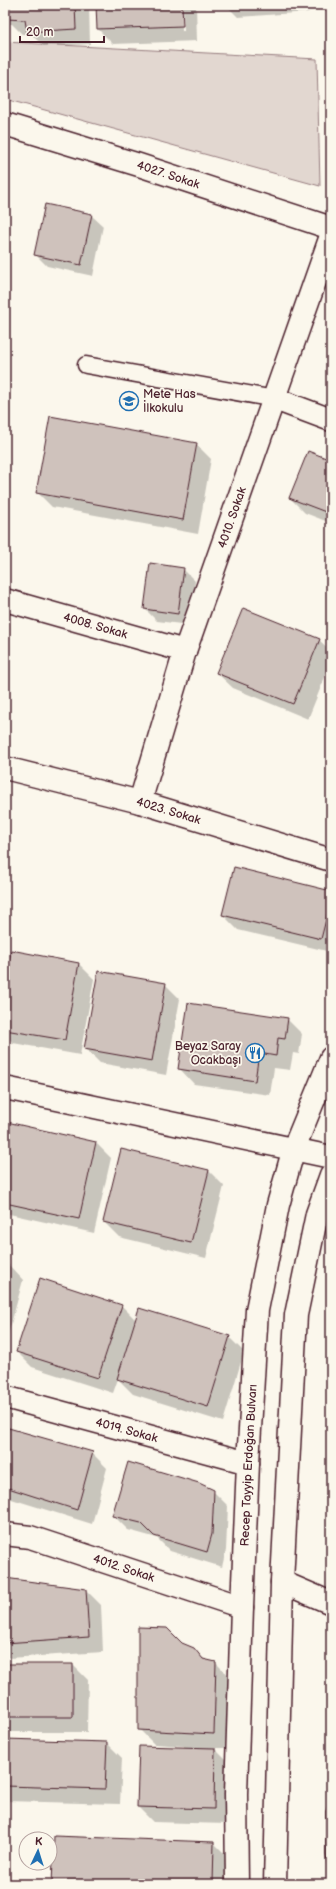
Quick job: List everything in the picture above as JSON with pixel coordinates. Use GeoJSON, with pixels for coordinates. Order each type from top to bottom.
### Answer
{"type":"FeatureCollection","features":[{"type":"Feature","properties":{"kind":"street","name":"4027. Sokak"},"geometry":{"type":"LineString","coordinates":[[5,124],[139,165],[331,228]]}},
{"type":"Feature","properties":{"kind":"street","name":"4010. Sokak"},"geometry":{"type":"LineString","coordinates":[[140,802],[185,651],[275,399],[331,236]]}},
{"type":"Feature","properties":{"kind":"street"},"geometry":{"type":"LineString","coordinates":[[275,399],[331,420]]}},
{"type":"Feature","properties":{"kind":"street","name":"4008. Sokak"},"geometry":{"type":"LineString","coordinates":[[5,600],[185,651]]}},
{"type":"Feature","properties":{"kind":"street","name":"4023. Sokak"},"geometry":{"type":"LineString","coordinates":[[5,768],[140,802],[331,860]]}},
{"type":"Feature","properties":{"kind":"street","name":"Recep Tayyip Erdoğan Bulvarı"},"geometry":{"type":"LineString","coordinates":[[237,1884],[236,1794],[242,1607],[248,1463],[258,1310],[278,1205],[294,1148],[331,1058]]}},
{"type":"Feature","properties":{"kind":"street"},"geometry":{"type":"LineString","coordinates":[[5,1088],[331,1157]]}},
{"type":"Feature","properties":{"kind":"street"},"geometry":{"type":"LineString","coordinates":[[275,1884],[282,1582],[296,1315],[317,1214],[331,1175]]}},
{"type":"Feature","properties":{"kind":"street","name":"4019. Sokak"},"geometry":{"type":"LineString","coordinates":[[5,1397],[248,1463]]}},
{"type":"Feature","properties":{"kind":"street","name":"4012. Sokak"},"geometry":{"type":"LineString","coordinates":[[5,1534],[30,1537],[242,1607]]}},
{"type":"Feature","properties":{"kind":"street"},"geometry":{"type":"LineString","coordinates":[[282,1582],[331,1603]]}},
{"type":"Feature","properties":{"kind":"lane"},"geometry":{"type":"LineString","coordinates":[[86,365],[275,399]]}},
{"type":"Feature","properties":{"kind":"shaded area"},"geometry":{"type":"Polygon","coordinates":[[[5,42],[317,59],[320,186],[5,99],[5,42]]]}},
{"type":"Feature","properties":{"kind":"building"},"geometry":{"type":"Polygon","coordinates":[[[5,5],[75,5],[76,29],[27,32],[25,20],[6,19],[5,5]]]}},
{"type":"Feature","properties":{"kind":"building"},"geometry":{"type":"Polygon","coordinates":[[[96,5],[182,5],[183,26],[97,29],[96,5]]]}},
{"type":"Feature","properties":{"kind":"building"},"geometry":{"type":"Polygon","coordinates":[[[45,204],[92,214],[81,265],[34,255],[45,204]]]}},
{"type":"Feature","properties":{"kind":"building"},"geometry":{"type":"Polygon","coordinates":[[[50,416],[197,443],[183,520],[36,493],[50,416]]]}},
{"type":"Feature","properties":{"kind":"building"},"geometry":{"type":"Polygon","coordinates":[[[308,451],[331,460],[331,514],[289,498],[308,451]]]}},
{"type":"Feature","properties":{"kind":"building"},"geometry":{"type":"Polygon","coordinates":[[[150,563],[184,568],[178,614],[144,609],[150,563]]]}},
{"type":"Feature","properties":{"kind":"building"},"geometry":{"type":"Polygon","coordinates":[[[243,608],[320,639],[293,704],[216,673],[243,608]]]}},
{"type":"Feature","properties":{"kind":"building"},"geometry":{"type":"Polygon","coordinates":[[[234,867],[331,891],[331,900],[321,939],[222,915],[234,867]]]}},
{"type":"Feature","properties":{"kind":"building"},"geometry":{"type":"Polygon","coordinates":[[[11,950],[79,963],[65,1040],[5,1030],[5,984],[11,950]]]}},
{"type":"Feature","properties":{"kind":"building"},"geometry":{"type":"Polygon","coordinates":[[[98,971],[166,983],[152,1061],[84,1049],[98,971]]]}},
{"type":"Feature","properties":{"kind":"building"},"geometry":{"type":"Polygon","coordinates":[[[188,1003],[288,1018],[285,1039],[278,1038],[276,1056],[259,1053],[255,1081],[178,1069],[188,1003]]]}},
{"type":"Feature","properties":{"kind":"building"},"geometry":{"type":"Polygon","coordinates":[[[7,1122],[96,1142],[79,1219],[5,1203],[5,1129],[7,1122]]]}},
{"type":"Feature","properties":{"kind":"building"},"geometry":{"type":"Polygon","coordinates":[[[121,1149],[209,1170],[191,1243],[103,1222],[121,1149]]]}},
{"type":"Feature","properties":{"kind":"building"},"geometry":{"type":"Polygon","coordinates":[[[40,1278],[122,1305],[98,1378],[16,1352],[40,1278]]]}},
{"type":"Feature","properties":{"kind":"building"},"geometry":{"type":"Polygon","coordinates":[[[139,1308],[230,1336],[208,1407],[117,1379],[139,1308]]]}},
{"type":"Feature","properties":{"kind":"building"},"geometry":{"type":"Polygon","coordinates":[[[5,1427],[93,1452],[77,1510],[5,1487],[5,1427]]]}},
{"type":"Feature","properties":{"kind":"building"},"geometry":{"type":"Polygon","coordinates":[[[128,1462],[199,1483],[214,1490],[212,1534],[207,1552],[154,1536],[141,1523],[112,1516],[128,1462]]]}},
{"type":"Feature","properties":{"kind":"building"},"geometry":{"type":"Polygon","coordinates":[[[5,1578],[86,1589],[89,1637],[5,1643],[5,1578]]]}},
{"type":"Feature","properties":{"kind":"building"},"geometry":{"type":"Polygon","coordinates":[[[138,1627],[167,1628],[182,1643],[194,1648],[203,1659],[216,1662],[214,1734],[138,1730],[138,1627]]]}},
{"type":"Feature","properties":{"kind":"building"},"geometry":{"type":"Polygon","coordinates":[[[5,1664],[73,1664],[73,1717],[5,1717],[5,1664]]]}},
{"type":"Feature","properties":{"kind":"building"},"geometry":{"type":"Polygon","coordinates":[[[5,1739],[107,1742],[105,1789],[5,1786],[5,1739]]]}},
{"type":"Feature","properties":{"kind":"building"},"geometry":{"type":"Polygon","coordinates":[[[139,1746],[215,1748],[214,1809],[137,1807],[139,1746]]]}},
{"type":"Feature","properties":{"kind":"building"},"geometry":{"type":"Polygon","coordinates":[[[331,1796],[331,1877],[329,1877],[326,1854],[326,1811],[331,1796]]]}},
{"type":"Feature","properties":{"kind":"building"},"geometry":{"type":"Polygon","coordinates":[[[58,1836],[214,1842],[213,1884],[52,1884],[53,1871],[58,1871],[58,1836]]]}},
{"type":"Feature","properties":{"kind":"place","name":"Mete Has İlkokulu"},"geometry":{"type":"Point","coordinates":[129,401]}},
{"type":"Feature","properties":{"kind":"place","name":"Beyaz Saray Ocakbaşı"},"geometry":{"type":"Point","coordinates":[255,1053]}}]}
